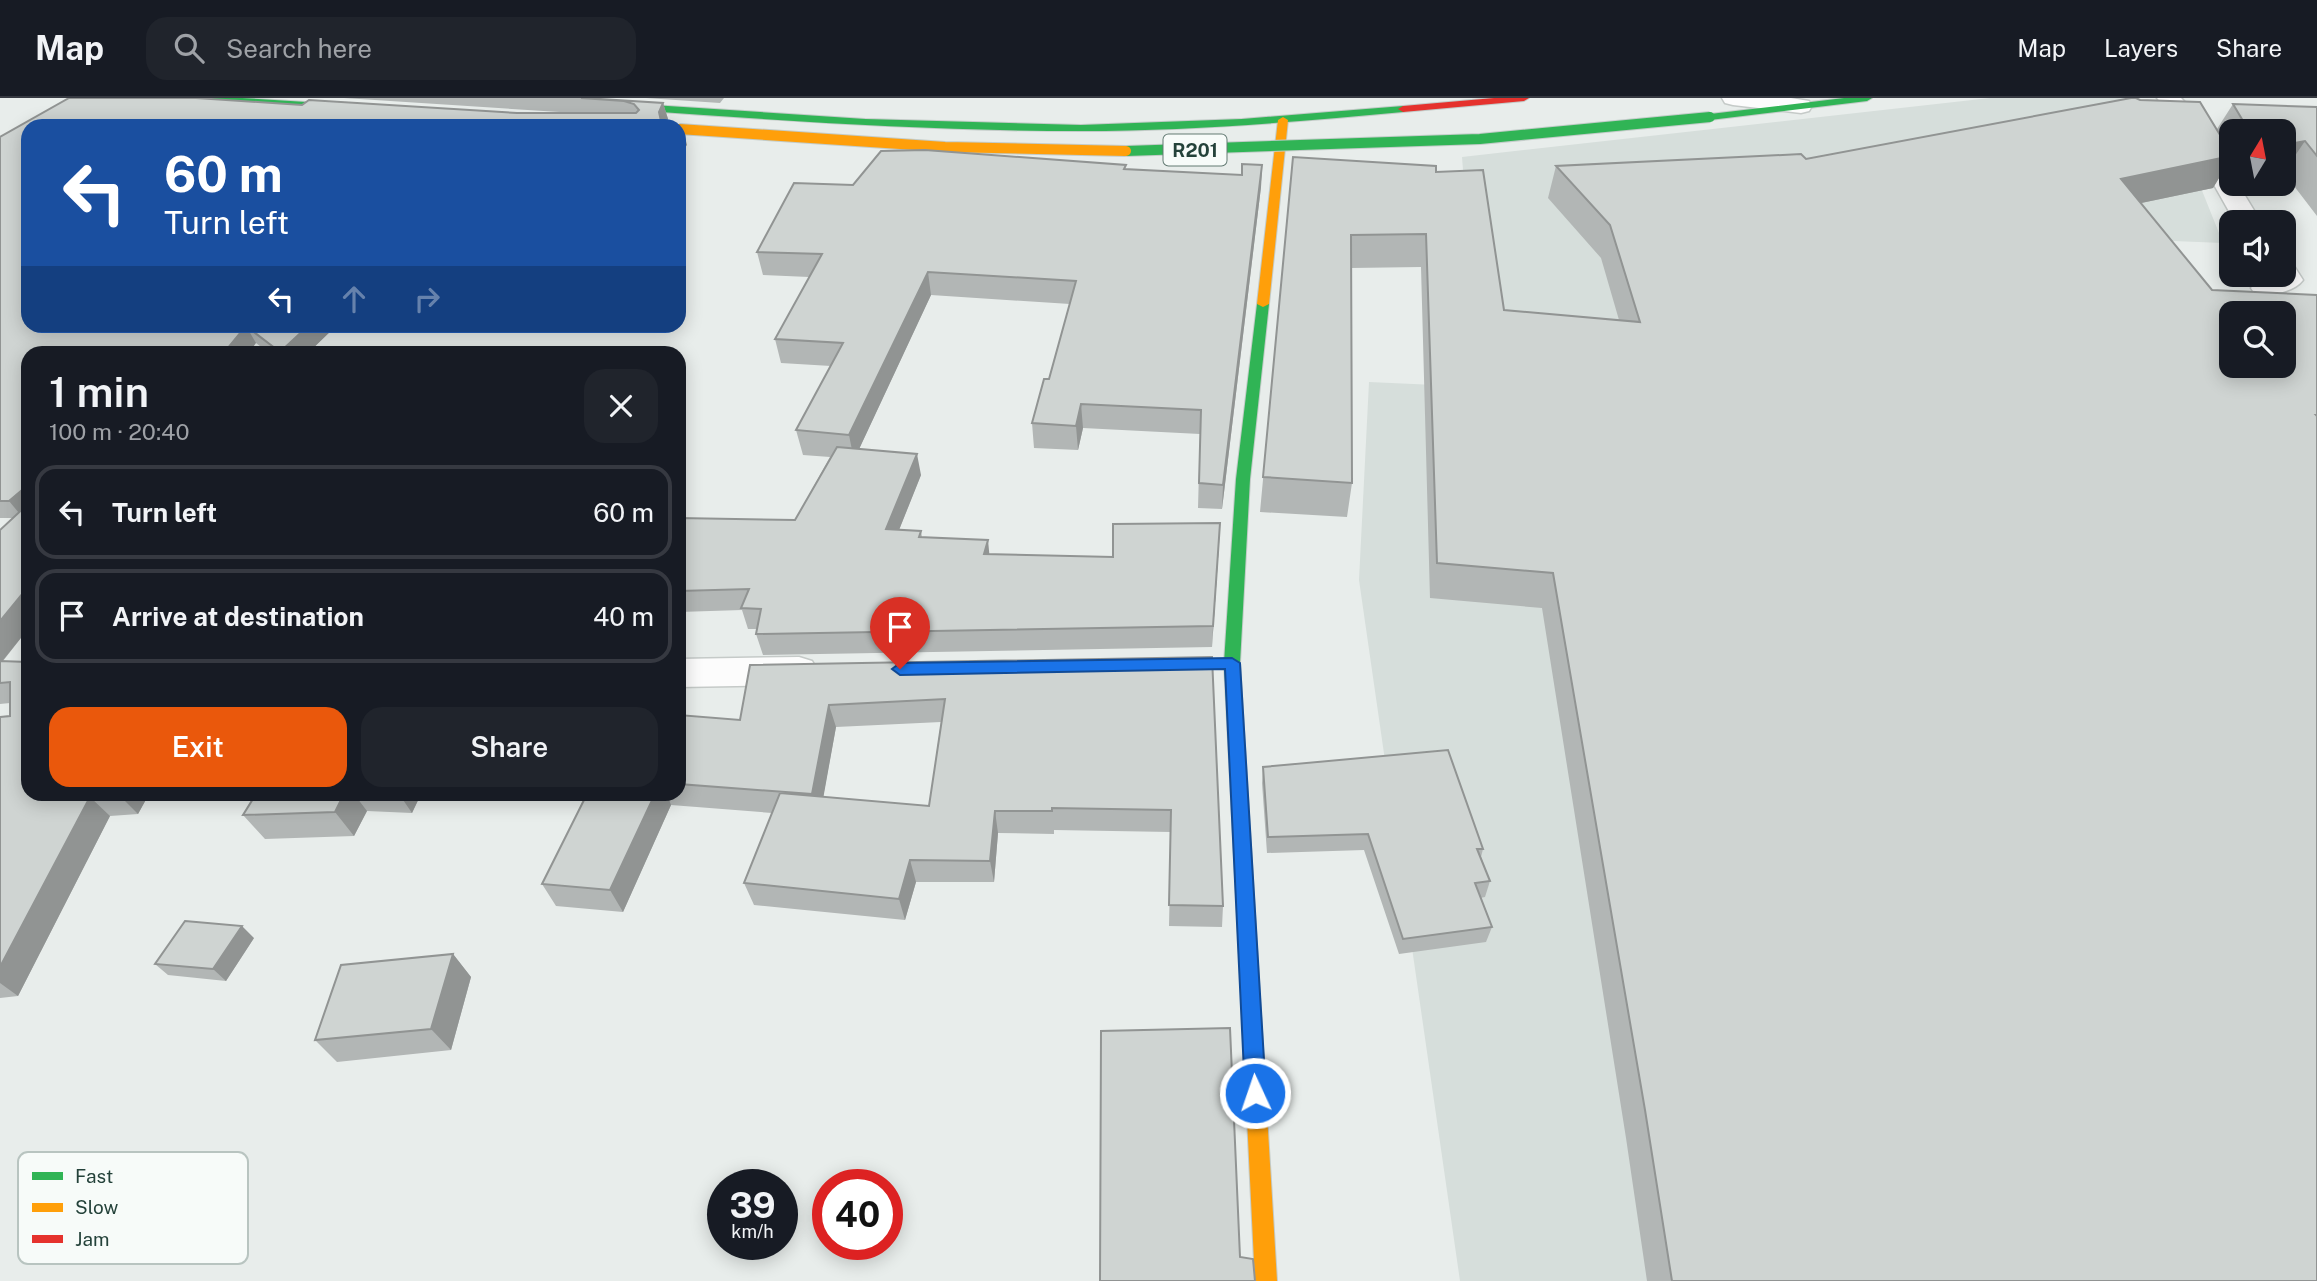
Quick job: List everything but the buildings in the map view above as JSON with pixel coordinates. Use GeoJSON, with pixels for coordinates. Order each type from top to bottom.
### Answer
{"type":"FeatureCollection","features":[{"type":"Feature","properties":{"kind":"street"},"geometry":{"type":"LineString","coordinates":[[199,98],[365,109]]}},
{"type":"Feature","properties":{"kind":"street"},"geometry":{"type":"LineString","coordinates":[[505,98],[894,123],[1081,128],[1283,120],[1524,98]]}},
{"type":"Feature","properties":{"kind":"street"},"geometry":{"type":"LineString","coordinates":[[1732,98],[1801,106]]}},
{"type":"Feature","properties":{"kind":"street","name":"R201"},"geometry":{"type":"LineString","coordinates":[[686,129],[945,147],[1138,151],[1480,139],[1710,117],[1867,98]]}},
{"type":"Feature","properties":{"kind":"street"},"geometry":{"type":"LineString","coordinates":[[2168,98],[2188,118],[2241,210]]}},
{"type":"Feature","properties":{"kind":"street"},"geometry":{"type":"LineString","coordinates":[[1266,1281],[1218,664],[1243,479],[1283,120]]}},
{"type":"Feature","properties":{"kind":"street"},"geometry":{"type":"LineString","coordinates":[[686,673],[831,670]]}},
{"type":"Feature","properties":{"kind":"shaded area"},"geometry":{"type":"Polygon","coordinates":[[[1990,98],[2136,98],[2175,123],[2219,233],[2219,243],[2099,238],[2317,1281],[1460,1281],[1359,580],[1369,382],[1480,387],[1462,157],[1990,98]]]}},
{"type":"Feature","properties":{"kind":"traffic: fast"},"geometry":{"type":"LineString","coordinates":[[199,98],[355,108]]}},
{"type":"Feature","properties":{"kind":"traffic: fast"},"geometry":{"type":"LineString","coordinates":[[505,98],[793,118],[1081,128],[1202,125],[1403,109]]}},
{"type":"Feature","properties":{"kind":"traffic: fast"},"geometry":{"type":"LineString","coordinates":[[1710,117],[1867,98]]}},
{"type":"Feature","properties":{"kind":"traffic: fast"},"geometry":{"type":"LineString","coordinates":[[1126,151],[1480,139],[1710,117]]}},
{"type":"Feature","properties":{"kind":"traffic: fast"},"geometry":{"type":"LineString","coordinates":[[1246,914],[1232,663],[1243,479],[1263,304]]}},
{"type":"Feature","properties":{"kind":"traffic: slow"},"geometry":{"type":"LineString","coordinates":[[1263,304],[1283,120]]}},
{"type":"Feature","properties":{"kind":"traffic: slow"},"geometry":{"type":"LineString","coordinates":[[686,129],[945,147],[1126,151]]}},
{"type":"Feature","properties":{"kind":"traffic: slow"},"geometry":{"type":"LineString","coordinates":[[1246,914],[1266,1281]]}},
{"type":"Feature","properties":{"kind":"traffic: jam"},"geometry":{"type":"LineString","coordinates":[[1403,109],[1524,98]]}},
{"type":"Feature","properties":{"kind":"route"},"geometry":{"type":"LineString","coordinates":[[900,669],[1232,663],[1255,1093]]}}]}
